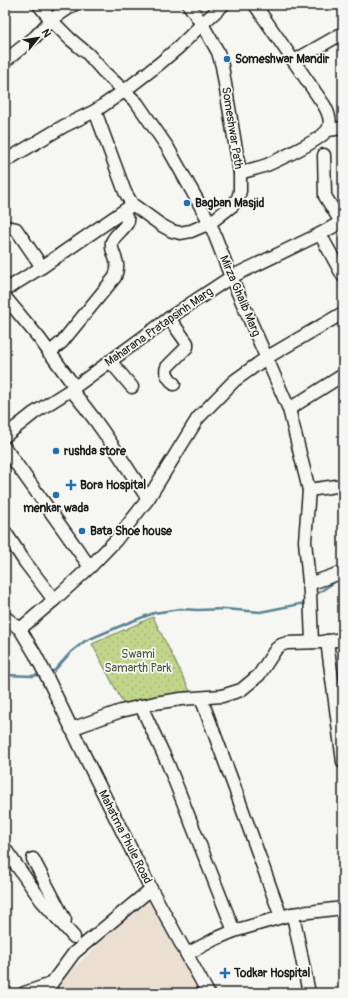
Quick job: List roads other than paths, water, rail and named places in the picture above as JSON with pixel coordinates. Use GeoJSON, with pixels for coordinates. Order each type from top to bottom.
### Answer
{"type":"FeatureCollection","features":[{"type":"Feature","properties":{"kind":"street","name":"Mirza Ghalib Marg"},"geometry":{"type":"LineString","coordinates":[[39,5],[51,20],[88,54],[104,72],[137,103],[168,148],[210,223],[231,277],[289,409],[309,490],[305,541],[310,594],[312,642]]}},
{"type":"Feature","properties":{"kind":"street"},"geometry":{"type":"LineString","coordinates":[[5,61],[35,37],[51,20],[73,5]]}},
{"type":"Feature","properties":{"kind":"street","name":"Someshwar Path"},"geometry":{"type":"LineString","coordinates":[[128,208],[161,226],[180,233],[191,231],[210,223],[233,205],[238,198],[240,191],[240,173],[222,66],[218,52],[189,5]]}},
{"type":"Feature","properties":{"kind":"street"},"geometry":{"type":"LineString","coordinates":[[5,161],[64,126],[95,111],[124,91],[179,47],[223,5]]}},
{"type":"Feature","properties":{"kind":"street"},"geometry":{"type":"LineString","coordinates":[[255,5],[324,105],[330,122],[328,130]]}},
{"type":"Feature","properties":{"kind":"street"},"geometry":{"type":"LineString","coordinates":[[294,61],[343,33]]}},
{"type":"Feature","properties":{"kind":"street"},"geometry":{"type":"LineString","coordinates":[[49,353],[62,342],[115,277],[117,263],[112,244],[113,239],[127,226],[128,221],[128,208],[125,192],[95,111]]}},
{"type":"Feature","properties":{"kind":"street"},"geometry":{"type":"LineString","coordinates":[[240,173],[267,165],[308,145],[328,130],[343,128]]}},
{"type":"Feature","properties":{"kind":"street"},"geometry":{"type":"LineString","coordinates":[[324,155],[325,196],[342,221]]}},
{"type":"Feature","properties":{"kind":"street"},"geometry":{"type":"LineString","coordinates":[[5,290],[42,267],[128,208]]}},
{"type":"Feature","properties":{"kind":"street","name":"Maharana Pratapsinh Marg"},"geometry":{"type":"LineString","coordinates":[[5,436],[34,413],[73,388],[169,318],[231,277],[320,234],[342,221]]}},
{"type":"Feature","properties":{"kind":"street"},"geometry":{"type":"LineString","coordinates":[[5,227],[16,229],[42,267]]}},
{"type":"Feature","properties":{"kind":"street"},"geometry":{"type":"LineString","coordinates":[[320,234],[343,276]]}},
{"type":"Feature","properties":{"kind":"street"},"geometry":{"type":"LineString","coordinates":[[5,296],[49,353],[148,499]]}},
{"type":"Feature","properties":{"kind":"street"},"geometry":{"type":"LineString","coordinates":[[5,617],[20,629],[90,567],[116,540],[148,499],[198,418],[234,380],[266,358],[343,313]]}},
{"type":"Feature","properties":{"kind":"street"},"geometry":{"type":"LineString","coordinates":[[169,318],[187,343],[188,347],[167,367],[167,375],[174,384]]}},
{"type":"Feature","properties":{"kind":"street"},"geometry":{"type":"LineString","coordinates":[[110,361],[132,387]]}},
{"type":"Feature","properties":{"kind":"street"},"geometry":{"type":"LineString","coordinates":[[289,409],[343,375]]}},
{"type":"Feature","properties":{"kind":"street"},"geometry":{"type":"LineString","coordinates":[[5,448],[90,567]]}},
{"type":"Feature","properties":{"kind":"street"},"geometry":{"type":"LineString","coordinates":[[309,490],[343,485]]}},
{"type":"Feature","properties":{"kind":"street"},"geometry":{"type":"LineString","coordinates":[[5,532],[25,562],[54,600]]}},
{"type":"Feature","properties":{"kind":"street"},"geometry":{"type":"LineString","coordinates":[[310,594],[343,572]]}},
{"type":"Feature","properties":{"kind":"street","name":"Mahatma Phule Road"},"geometry":{"type":"LineString","coordinates":[[20,629],[47,677],[151,889],[208,993]]}},
{"type":"Feature","properties":{"kind":"street"},"geometry":{"type":"LineString","coordinates":[[71,728],[121,711],[141,706],[181,699],[222,696],[241,690],[259,675],[276,649],[281,645],[287,643],[343,639]]}},
{"type":"Feature","properties":{"kind":"street"},"geometry":{"type":"LineString","coordinates":[[327,641],[343,762]]}},
{"type":"Feature","properties":{"kind":"street"},"geometry":{"type":"LineString","coordinates":[[201,698],[234,786],[286,915],[295,925],[309,993]]}},
{"type":"Feature","properties":{"kind":"street"},"geometry":{"type":"LineString","coordinates":[[141,706],[168,764],[234,931]]}},
{"type":"Feature","properties":{"kind":"street"},"geometry":{"type":"LineString","coordinates":[[5,849],[41,900],[74,937]]}},
{"type":"Feature","properties":{"kind":"street"},"geometry":{"type":"LineString","coordinates":[[33,859],[80,948]]}},
{"type":"Feature","properties":{"kind":"street"},"geometry":{"type":"LineString","coordinates":[[24,993],[52,984],[74,953],[151,889]]}},
{"type":"Feature","properties":{"kind":"street"},"geometry":{"type":"LineString","coordinates":[[187,954],[234,931],[286,915],[343,908]]}},
{"type":"Feature","properties":{"kind":"waterway"},"geometry":{"type":"LineString","coordinates":[[314,596],[339,579]]}},
{"type":"Feature","properties":{"kind":"waterway"},"geometry":{"type":"LineString","coordinates":[[49,672],[54,671],[71,652],[85,641],[154,613],[180,609],[225,609],[260,612],[306,602]]}},
{"type":"Feature","properties":{"kind":"waterway"},"geometry":{"type":"LineString","coordinates":[[5,675],[33,676],[42,674]]}},
{"type":"Feature","properties":{"kind":"waterway"},"geometry":{"type":"LineString","coordinates":[[5,989],[6,993]]}},
{"type":"Feature","properties":{"kind":"place","name":"Someshwar Mandir"},"geometry":{"type":"Point","coordinates":[227,59]}},
{"type":"Feature","properties":{"kind":"place","name":"Bagban Masjid"},"geometry":{"type":"Point","coordinates":[187,203]}},
{"type":"Feature","properties":{"kind":"place","name":"rushda store"},"geometry":{"type":"Point","coordinates":[56,451]}},
{"type":"Feature","properties":{"kind":"place","name":"Bora Hospital"},"geometry":{"type":"Point","coordinates":[71,485]}},
{"type":"Feature","properties":{"kind":"place","name":"menkar wada"},"geometry":{"type":"Point","coordinates":[56,495]}},
{"type":"Feature","properties":{"kind":"place","name":"Bata Shoe house"},"geometry":{"type":"Point","coordinates":[82,531]}},
{"type":"Feature","properties":{"kind":"place","name":"Todkar Hospital"},"geometry":{"type":"Point","coordinates":[225,973]}},
{"type":"Feature","properties":{"kind":"park label","name":"Swami Samarth Park"},"geometry":{"type":"Point","coordinates":[138,661]}}]}
